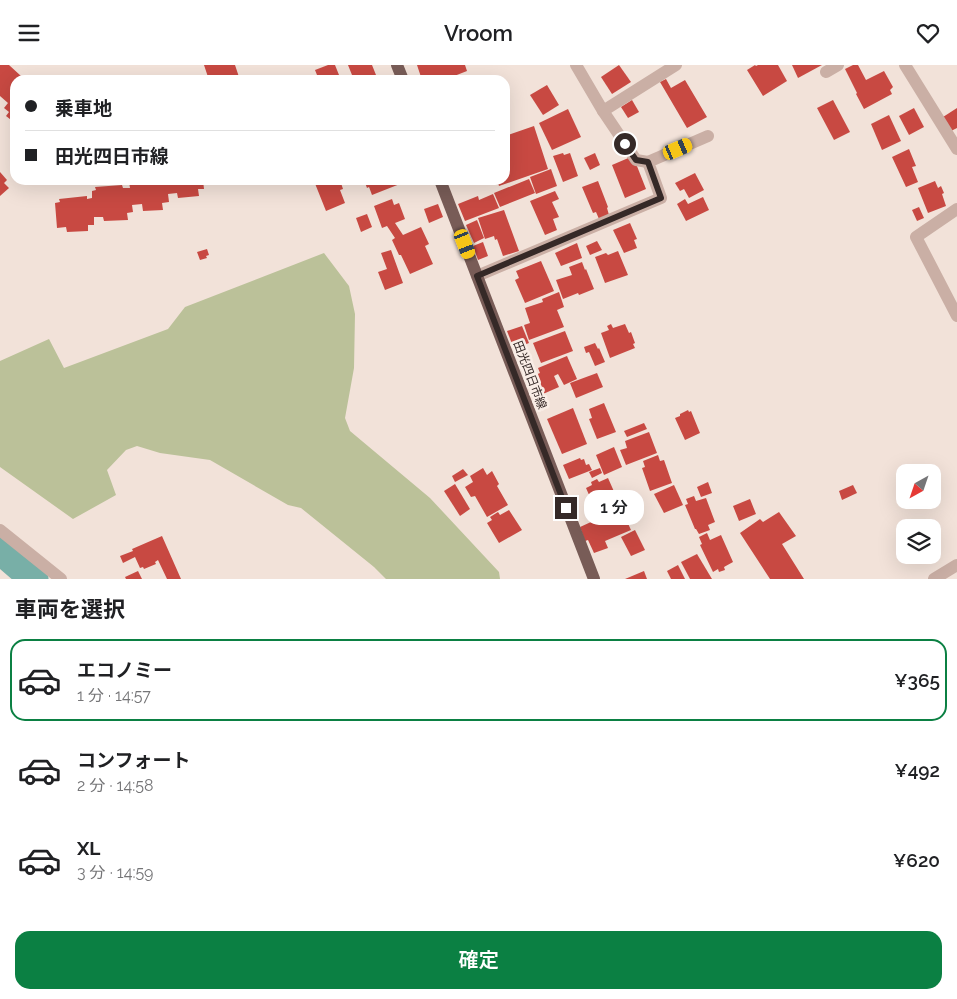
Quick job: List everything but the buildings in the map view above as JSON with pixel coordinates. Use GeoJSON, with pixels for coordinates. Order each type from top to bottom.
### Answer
{"type":"FeatureCollection","features":[{"type":"Feature","properties":{"kind":"main road","name":"田光四日市線"},"geometry":{"type":"LineString","coordinates":[[442,185],[594,579]]}},
{"type":"Feature","properties":{"kind":"street"},"geometry":{"type":"LineString","coordinates":[[576,65],[603,111],[636,160],[648,162],[708,136]]}},
{"type":"Feature","properties":{"kind":"street"},"geometry":{"type":"LineString","coordinates":[[603,111],[676,65]]}},
{"type":"Feature","properties":{"kind":"street"},"geometry":{"type":"LineString","coordinates":[[826,73],[838,65]]}},
{"type":"Feature","properties":{"kind":"street"},"geometry":{"type":"LineString","coordinates":[[905,65],[957,149]]}},
{"type":"Feature","properties":{"kind":"street"},"geometry":{"type":"LineString","coordinates":[[477,276],[661,198],[648,162]]}},
{"type":"Feature","properties":{"kind":"street"},"geometry":{"type":"LineString","coordinates":[[957,209],[916,237],[957,316]]}},
{"type":"Feature","properties":{"kind":"street"},"geometry":{"type":"LineString","coordinates":[[0,530],[61,579]]}},
{"type":"Feature","properties":{"kind":"street"},"geometry":{"type":"LineString","coordinates":[[934,579],[957,565]]}},
{"type":"Feature","properties":{"kind":"green space"},"geometry":{"type":"Polygon","coordinates":[[[324,253],[349,286],[355,314],[354,368],[345,418],[350,431],[430,498],[499,572],[500,579],[386,579],[374,567],[301,508],[288,505],[210,460],[160,453],[137,446],[126,450],[107,470],[116,495],[73,519],[0,467],[0,361],[49,339],[64,368],[168,329],[185,307],[324,253]]]}},
{"type":"Feature","properties":{"kind":"waterway"},"geometry":{"type":"LineString","coordinates":[[0,550],[34,579]]}},
{"type":"Feature","properties":{"kind":"route"},"geometry":{"type":"LineString","coordinates":[[566,508],[477,276],[661,198],[648,162],[636,160],[625,144]]}}]}
